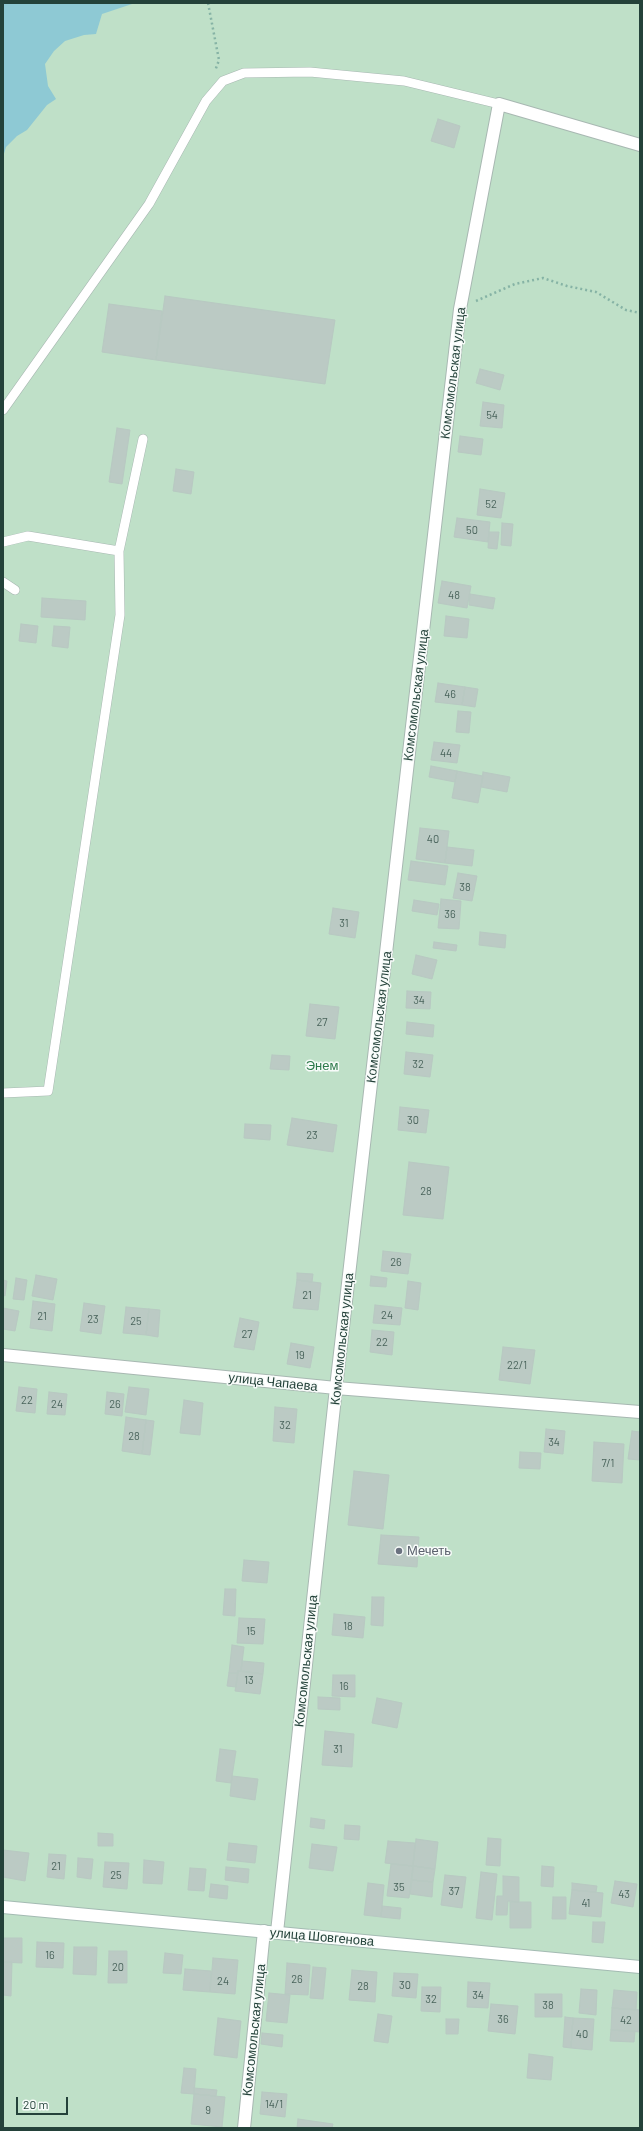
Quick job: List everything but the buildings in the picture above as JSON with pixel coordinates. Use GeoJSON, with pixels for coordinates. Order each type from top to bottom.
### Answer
{"type":"FeatureCollection","features":[{"type":"Feature","properties":{"kind":"street"},"geometry":{"type":"LineString","coordinates":[[499,104],[640,145]]}},
{"type":"Feature","properties":{"kind":"street","name":"Комсомольская улица"},"geometry":{"type":"LineString","coordinates":[[277,1932],[336,1388],[460,309],[499,104]]}},
{"type":"Feature","properties":{"kind":"street","name":"улица Чапаева"},"geometry":{"type":"LineString","coordinates":[[3,1355],[336,1388],[640,1412]]}},
{"type":"Feature","properties":{"kind":"street","name":"улица Шовгенова"},"geometry":{"type":"LineString","coordinates":[[3,1907],[640,1967]]}},
{"type":"Feature","properties":{"kind":"street","name":"Комсомольская улица"},"geometry":{"type":"LineString","coordinates":[[244,2128],[264,1931]]}},
{"type":"Feature","properties":{"kind":"lane"},"geometry":{"type":"LineString","coordinates":[[3,410],[149,204],[206,101],[223,81],[244,72],[310,72],[404,81],[499,104]]}},
{"type":"Feature","properties":{"kind":"lane"},"geometry":{"type":"LineString","coordinates":[[3,1093],[48,1091],[120,615],[119,551],[143,439]]}},
{"type":"Feature","properties":{"kind":"lane"},"geometry":{"type":"LineString","coordinates":[[3,542],[28,536],[119,551]]}},
{"type":"Feature","properties":{"kind":"lane"},"geometry":{"type":"LineString","coordinates":[[3,582],[15,590]]}},
{"type":"Feature","properties":{"kind":"path"},"geometry":{"type":"LineString","coordinates":[[208,3],[219,60],[214,74]]}},
{"type":"Feature","properties":{"kind":"path"},"geometry":{"type":"LineString","coordinates":[[460,309],[515,284],[543,278],[567,286],[596,292],[626,310],[640,313]]}},
{"type":"Feature","properties":{"kind":"green space","name":"Энем"},"geometry":{"type":"Polygon","coordinates":[[[3,3],[640,3],[640,2128],[3,2128],[3,3]]]}},
{"type":"Feature","properties":{"kind":"water"},"geometry":{"type":"Polygon","coordinates":[[[3,3],[135,3],[102,14],[96,34],[84,35],[65,41],[54,51],[45,64],[48,86],[56,99],[47,105],[27,130],[17,136],[6,147],[3,157],[3,3]]]}},
{"type":"Feature","properties":{"kind":"place","name":"Мечеть"},"geometry":{"type":"Point","coordinates":[399,1551]}}]}
